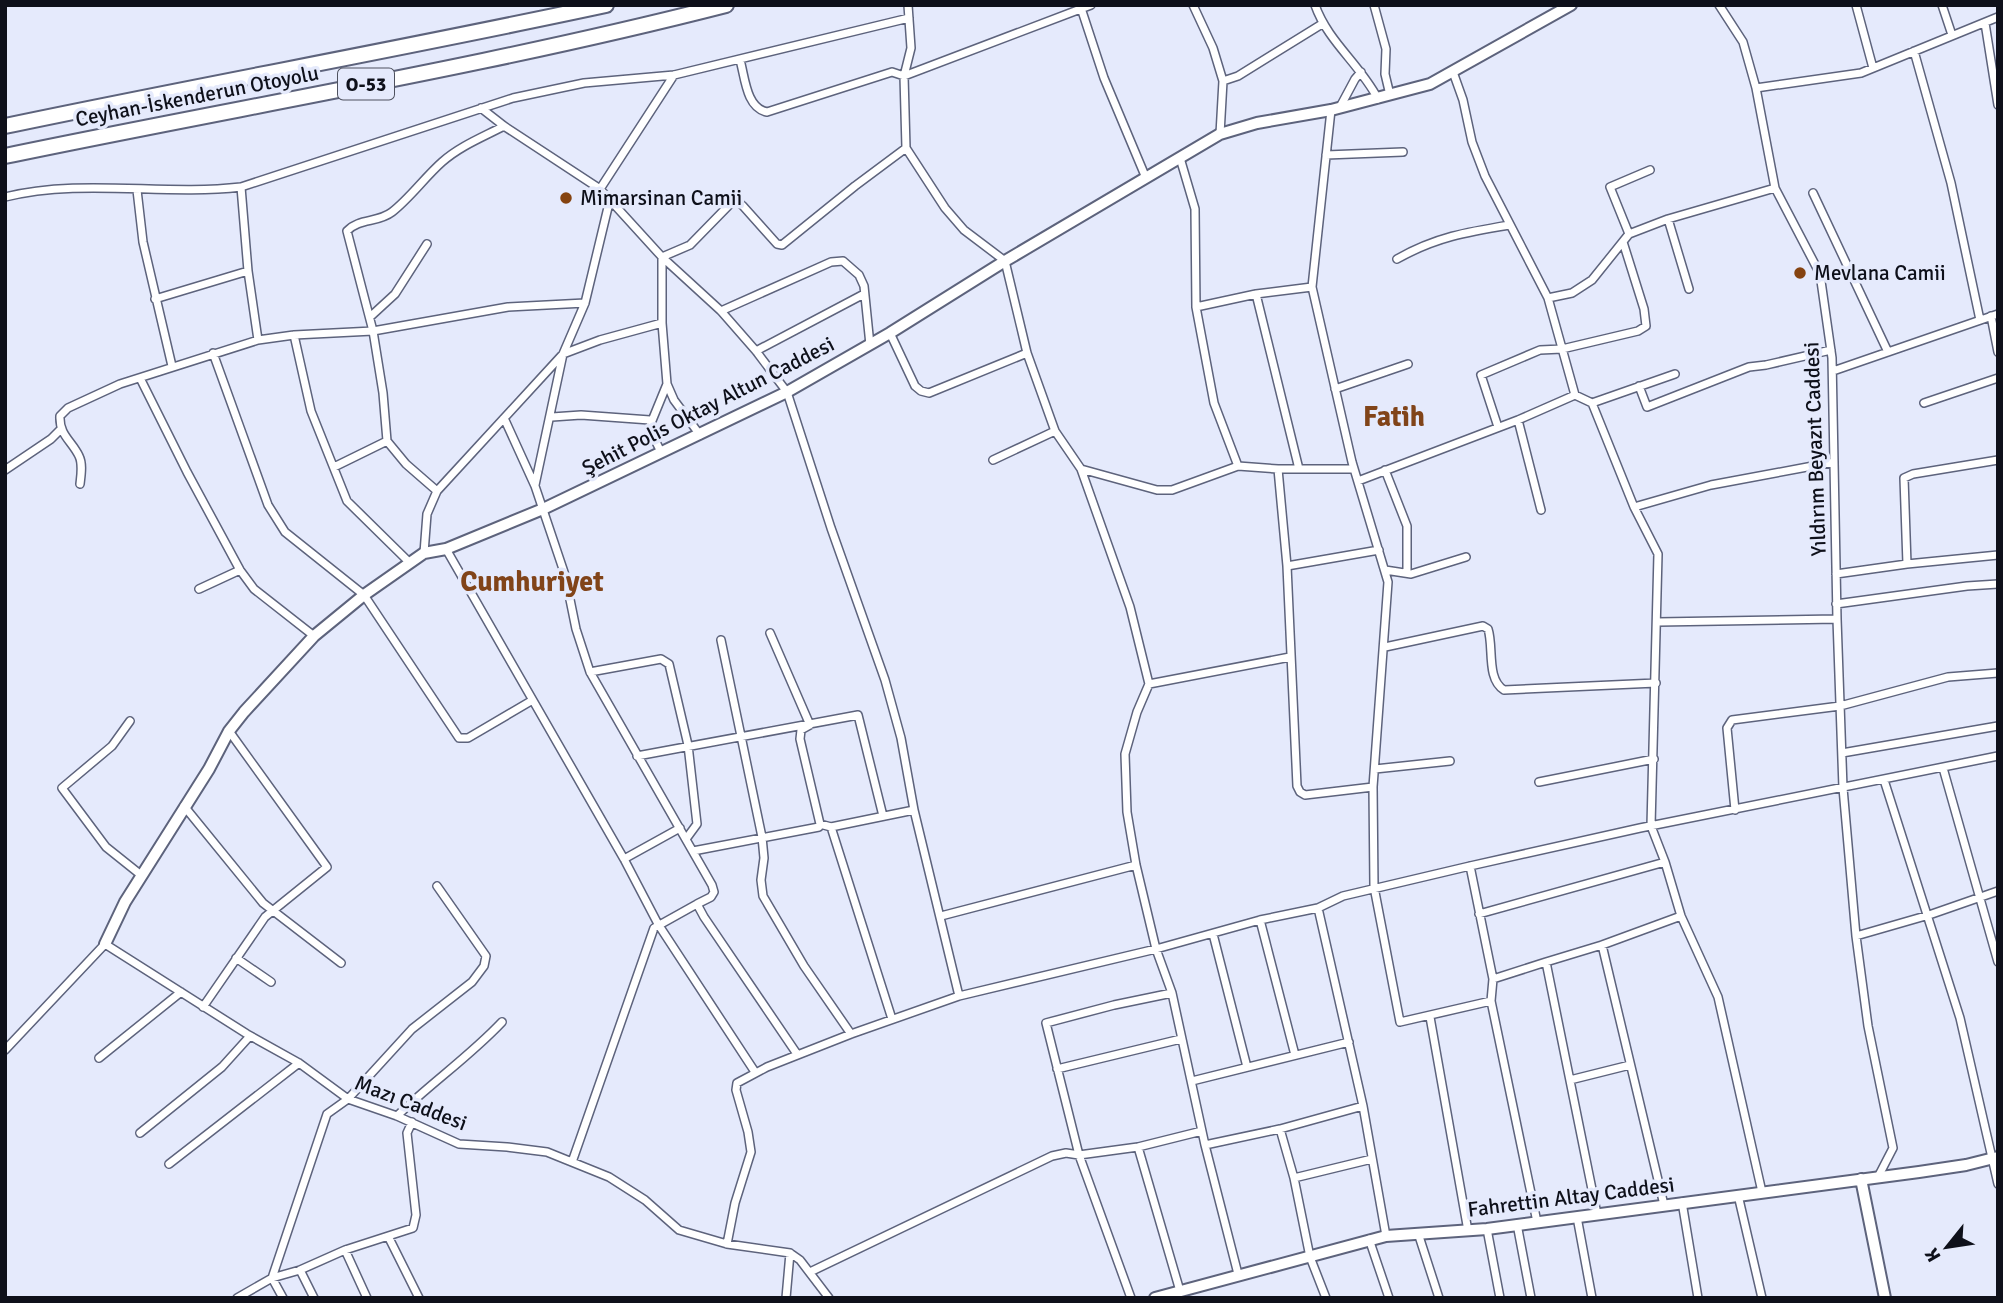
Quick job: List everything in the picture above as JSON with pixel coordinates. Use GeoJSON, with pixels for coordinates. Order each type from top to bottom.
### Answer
{"type":"FeatureCollection","features":[{"type":"Feature","properties":{"kind":"highway","name":"Ceyhan-İskenderun Otoyolu"},"geometry":{"type":"LineString","coordinates":[[5,127],[606,5]]}},
{"type":"Feature","properties":{"kind":"highway","name":"Ceyhan-İskenderun Otoyolu"},"geometry":{"type":"LineString","coordinates":[[5,156],[446,69],[630,30],[726,5]]}},
{"type":"Feature","properties":{"kind":"street"},"geometry":{"type":"LineString","coordinates":[[908,5],[911,48],[904,76],[906,148],[945,208],[964,230],[1005,261],[1027,353],[1055,431],[1081,469],[1130,607],[1149,684],[1137,712],[1125,754],[1127,812],[1136,865],[1156,949],[1172,993],[1205,1145],[1238,1274]]}},
{"type":"Feature","properties":{"kind":"street"},"geometry":{"type":"LineString","coordinates":[[740,60],[751,101],[756,108],[767,112],[892,72],[904,76],[1091,5]]}},
{"type":"Feature","properties":{"kind":"street"},"geometry":{"type":"LineString","coordinates":[[1193,5],[1213,48],[1223,80],[1220,134]]}},
{"type":"Feature","properties":{"kind":"street"},"geometry":{"type":"LineString","coordinates":[[1315,5],[1322,24],[1362,72],[1378,99]]}},
{"type":"Feature","properties":{"kind":"street"},"geometry":{"type":"LineString","coordinates":[[1374,5],[1385,49],[1385,74],[1390,95]]}},
{"type":"Feature","properties":{"kind":"street","name":"Şehit Polis Oktay Altun Caddesi"},"geometry":{"type":"LineString","coordinates":[[105,944],[141,874],[229,731],[244,712],[314,636],[424,553],[446,550],[543,509],[787,392],[890,334],[1005,261],[1220,134],[1257,123],[1378,99],[1430,84],[1571,5]]}},
{"type":"Feature","properties":{"kind":"street","name":"Yıldırım Beyazıt Caddesi"},"geometry":{"type":"LineString","coordinates":[[1719,5],[1743,42],[1756,88],[1775,188],[1820,274],[1831,350],[1843,789],[1856,936],[1868,1027],[1893,1148],[1878,1177]]}},
{"type":"Feature","properties":{"kind":"street"},"geometry":{"type":"LineString","coordinates":[[1856,5],[1873,68]]}},
{"type":"Feature","properties":{"kind":"street"},"geometry":{"type":"LineString","coordinates":[[1942,5],[1952,35]]}},
{"type":"Feature","properties":{"kind":"street"},"geometry":{"type":"LineString","coordinates":[[1081,7],[1104,78],[1146,177]]}},
{"type":"Feature","properties":{"kind":"street"},"geometry":{"type":"LineString","coordinates":[[1756,88],[1861,73],[1998,17]]}},
{"type":"Feature","properties":{"kind":"street"},"geometry":{"type":"LineString","coordinates":[[5,197],[34,191],[99,188],[137,190],[241,187],[481,108],[557,87],[674,75],[909,18]]}},
{"type":"Feature","properties":{"kind":"street"},"geometry":{"type":"LineString","coordinates":[[1985,23],[1998,105]]}},
{"type":"Feature","properties":{"kind":"street"},"geometry":{"type":"LineString","coordinates":[[1223,80],[1238,76],[1322,24]]}},
{"type":"Feature","properties":{"kind":"street"},"geometry":{"type":"LineString","coordinates":[[1914,51],[1951,183],[1980,320]]}},
{"type":"Feature","properties":{"kind":"street"},"geometry":{"type":"LineString","coordinates":[[1362,72],[1335,109],[1326,155],[1312,287],[1354,469],[1388,582],[1373,787],[1374,887],[1398,1019],[1404,1023],[1491,1001]]}},
{"type":"Feature","properties":{"kind":"street"},"geometry":{"type":"LineString","coordinates":[[1453,72],[1479,159],[1499,205],[1548,298],[1575,395]]}},
{"type":"Feature","properties":{"kind":"street"},"geometry":{"type":"LineString","coordinates":[[600,189],[674,75]]}},
{"type":"Feature","properties":{"kind":"street"},"geometry":{"type":"LineString","coordinates":[[481,108],[504,127],[600,189],[662,257],[721,311],[787,392],[831,528],[885,680],[901,738],[914,810],[959,996]]}},
{"type":"Feature","properties":{"kind":"street"},"geometry":{"type":"LineString","coordinates":[[437,491],[406,464],[387,441],[373,331],[347,231],[358,223],[391,213],[457,150],[504,127]]}},
{"type":"Feature","properties":{"kind":"street"},"geometry":{"type":"LineString","coordinates":[[662,257],[690,245],[733,201],[743,206],[777,244],[782,245],[906,148]]}},
{"type":"Feature","properties":{"kind":"street"},"geometry":{"type":"LineString","coordinates":[[1326,155],[1403,152]]}},
{"type":"Feature","properties":{"kind":"street"},"geometry":{"type":"LineString","coordinates":[[1180,158],[1195,209],[1196,307],[1214,403],[1238,466]]}},
{"type":"Feature","properties":{"kind":"street"},"geometry":{"type":"LineString","coordinates":[[1629,234],[1610,187],[1650,170]]}},
{"type":"Feature","properties":{"kind":"street"},"geometry":{"type":"LineString","coordinates":[[241,187],[248,271],[258,340]]}},
{"type":"Feature","properties":{"kind":"street"},"geometry":{"type":"LineString","coordinates":[[1548,298],[1573,293],[1592,280],[1629,234],[1668,219],[1775,188]]}},
{"type":"Feature","properties":{"kind":"street"},"geometry":{"type":"LineString","coordinates":[[137,190],[143,242],[172,366]]}},
{"type":"Feature","properties":{"kind":"street"},"geometry":{"type":"LineString","coordinates":[[1812,193],[1888,352]]}},
{"type":"Feature","properties":{"kind":"street"},"geometry":{"type":"LineString","coordinates":[[535,486],[552,417],[563,354],[585,303],[610,199]]}},
{"type":"Feature","properties":{"kind":"street"},"geometry":{"type":"LineString","coordinates":[[1668,219],[1689,289]]}},
{"type":"Feature","properties":{"kind":"street"},"geometry":{"type":"LineString","coordinates":[[1397,259],[1452,234],[1510,225]]}},
{"type":"Feature","properties":{"kind":"street"},"geometry":{"type":"LineString","coordinates":[[1498,427],[1481,375],[1540,350],[1562,349],[1638,331],[1646,326],[1644,309],[1623,242]]}},
{"type":"Feature","properties":{"kind":"street"},"geometry":{"type":"LineString","coordinates":[[370,317],[395,294],[426,244]]}},
{"type":"Feature","properties":{"kind":"street"},"geometry":{"type":"LineString","coordinates":[[662,257],[662,323],[667,384],[674,400],[700,435]]}},
{"type":"Feature","properties":{"kind":"street"},"geometry":{"type":"LineString","coordinates":[[721,311],[831,262],[843,261],[859,275],[870,345]]}},
{"type":"Feature","properties":{"kind":"street"},"geometry":{"type":"LineString","coordinates":[[155,299],[248,271]]}},
{"type":"Feature","properties":{"kind":"street"},"geometry":{"type":"LineString","coordinates":[[1196,307],[1256,294],[1312,287]]}},
{"type":"Feature","properties":{"kind":"street"},"geometry":{"type":"LineString","coordinates":[[756,351],[864,294]]}},
{"type":"Feature","properties":{"kind":"street"},"geometry":{"type":"LineString","coordinates":[[1256,294],[1299,469]]}},
{"type":"Feature","properties":{"kind":"street"},"geometry":{"type":"LineString","coordinates":[[80,484],[79,456],[61,430],[60,416],[68,408],[140,377],[258,340],[294,335],[373,331],[508,307],[585,303]]}},
{"type":"Feature","properties":{"kind":"street"},"geometry":{"type":"LineString","coordinates":[[1833,371],[1994,315],[1998,352]]}},
{"type":"Feature","properties":{"kind":"street"},"geometry":{"type":"LineString","coordinates":[[424,553],[427,514],[437,491],[563,354],[600,340],[662,323]]}},
{"type":"Feature","properties":{"kind":"street"},"geometry":{"type":"LineString","coordinates":[[890,334],[915,386],[929,393],[1027,353]]}},
{"type":"Feature","properties":{"kind":"street"},"geometry":{"type":"LineString","coordinates":[[294,335],[312,411],[347,501],[410,563]]}},
{"type":"Feature","properties":{"kind":"street"},"geometry":{"type":"LineString","coordinates":[[1639,386],[1647,407],[1749,367],[1831,350]]}},
{"type":"Feature","properties":{"kind":"street"},"geometry":{"type":"LineString","coordinates":[[213,353],[268,505],[277,522],[285,532],[365,595],[459,738],[468,738],[531,701]]}},
{"type":"Feature","properties":{"kind":"street"},"geometry":{"type":"LineString","coordinates":[[1335,389],[1408,364]]}},
{"type":"Feature","properties":{"kind":"street"},"geometry":{"type":"LineString","coordinates":[[1592,403],[1675,374]]}},
{"type":"Feature","properties":{"kind":"street"},"geometry":{"type":"LineString","coordinates":[[140,377],[240,570],[254,589],[314,636]]}},
{"type":"Feature","properties":{"kind":"street"},"geometry":{"type":"LineString","coordinates":[[1924,404],[1998,378]]}},
{"type":"Feature","properties":{"kind":"street"},"geometry":{"type":"LineString","coordinates":[[661,452],[649,428],[650,420],[667,384]]}},
{"type":"Feature","properties":{"kind":"street"},"geometry":{"type":"LineString","coordinates":[[1358,481],[1518,420],[1575,395],[1592,403],[1634,507],[1658,554],[1651,826],[1681,916],[1718,998],[1762,1192]]}},
{"type":"Feature","properties":{"kind":"street"},"geometry":{"type":"LineString","coordinates":[[552,417],[581,415],[650,420]]}},
{"type":"Feature","properties":{"kind":"street"},"geometry":{"type":"LineString","coordinates":[[504,418],[543,509],[565,575],[576,629],[590,672],[714,892],[711,897],[654,928],[572,1162]]}},
{"type":"Feature","properties":{"kind":"street"},"geometry":{"type":"LineString","coordinates":[[1518,420],[1541,510]]}},
{"type":"Feature","properties":{"kind":"street"},"geometry":{"type":"LineString","coordinates":[[5,470],[61,430]]}},
{"type":"Feature","properties":{"kind":"street"},"geometry":{"type":"LineString","coordinates":[[993,460],[1055,431]]}},
{"type":"Feature","properties":{"kind":"street"},"geometry":{"type":"LineString","coordinates":[[334,467],[387,441]]}},
{"type":"Feature","properties":{"kind":"street"},"geometry":{"type":"LineString","coordinates":[[1907,564],[1904,478],[1913,474],[1998,460]]}},
{"type":"Feature","properties":{"kind":"street"},"geometry":{"type":"LineString","coordinates":[[1634,507],[1711,485],[1834,462]]}},
{"type":"Feature","properties":{"kind":"street"},"geometry":{"type":"LineString","coordinates":[[1081,469],[1157,490],[1172,490],[1238,466],[1354,469]]}},
{"type":"Feature","properties":{"kind":"street"},"geometry":{"type":"LineString","coordinates":[[1278,469],[1287,566],[1297,786],[1305,795],[1373,787]]}},
{"type":"Feature","properties":{"kind":"street"},"geometry":{"type":"LineString","coordinates":[[1385,470],[1407,526],[1407,573]]}},
{"type":"Feature","properties":{"kind":"street"},"geometry":{"type":"LineString","coordinates":[[446,550],[624,859],[658,924],[755,1072]]}},
{"type":"Feature","properties":{"kind":"street"},"geometry":{"type":"LineString","coordinates":[[1287,566],[1379,550]]}},
{"type":"Feature","properties":{"kind":"street"},"geometry":{"type":"LineString","coordinates":[[1836,574],[1998,555]]}},
{"type":"Feature","properties":{"kind":"street"},"geometry":{"type":"LineString","coordinates":[[1385,570],[1407,573],[1466,556]]}},
{"type":"Feature","properties":{"kind":"street"},"geometry":{"type":"LineString","coordinates":[[200,589],[240,570]]}},
{"type":"Feature","properties":{"kind":"street"},"geometry":{"type":"LineString","coordinates":[[1836,604],[1998,584]]}},
{"type":"Feature","properties":{"kind":"street"},"geometry":{"type":"LineString","coordinates":[[1658,622],[1837,619]]}},
{"type":"Feature","properties":{"kind":"street"},"geometry":{"type":"LineString","coordinates":[[1385,647],[1483,626],[1488,629],[1492,639],[1495,677],[1498,686],[1504,690],[1656,683]]}},
{"type":"Feature","properties":{"kind":"street"},"geometry":{"type":"LineString","coordinates":[[770,633],[810,725]]}},
{"type":"Feature","properties":{"kind":"street"},"geometry":{"type":"LineString","coordinates":[[721,640],[762,837],[763,896],[804,966],[851,1034]]}},
{"type":"Feature","properties":{"kind":"street"},"geometry":{"type":"LineString","coordinates":[[1149,684],[1290,657]]}},
{"type":"Feature","properties":{"kind":"street"},"geometry":{"type":"LineString","coordinates":[[590,672],[661,659],[667,661],[688,745],[697,824],[686,839]]}},
{"type":"Feature","properties":{"kind":"street"},"geometry":{"type":"LineString","coordinates":[[1735,810],[1727,727],[1732,720],[1840,706],[1948,677],[1998,673]]}},
{"type":"Feature","properties":{"kind":"street"},"geometry":{"type":"LineString","coordinates":[[637,756],[858,715],[883,816]]}},
{"type":"Feature","properties":{"kind":"street"},"geometry":{"type":"LineString","coordinates":[[130,721],[112,746],[62,788],[106,847],[141,874]]}},
{"type":"Feature","properties":{"kind":"street"},"geometry":{"type":"LineString","coordinates":[[810,725],[801,730],[800,739],[820,824]]}},
{"type":"Feature","properties":{"kind":"street"},"geometry":{"type":"LineString","coordinates":[[1842,753],[1998,726]]}},
{"type":"Feature","properties":{"kind":"street"},"geometry":{"type":"LineString","coordinates":[[203,1007],[265,917],[327,867],[229,731]]}},
{"type":"Feature","properties":{"kind":"street"},"geometry":{"type":"LineString","coordinates":[[727,1244],[735,1203],[751,1152],[736,1090],[737,1083],[797,1054],[959,996],[1156,949],[1260,920],[1318,908],[1343,896],[1374,887],[1651,826],[1998,756]]}},
{"type":"Feature","properties":{"kind":"street"},"geometry":{"type":"LineString","coordinates":[[1539,782],[1654,759]]}},
{"type":"Feature","properties":{"kind":"street"},"geometry":{"type":"LineString","coordinates":[[1376,769],[1450,761]]}},
{"type":"Feature","properties":{"kind":"street"},"geometry":{"type":"LineString","coordinates":[[1944,768],[1998,962]]}},
{"type":"Feature","properties":{"kind":"street"},"geometry":{"type":"LineString","coordinates":[[1884,780],[1960,1018],[1995,1158],[1998,1184]]}},
{"type":"Feature","properties":{"kind":"street"},"geometry":{"type":"LineString","coordinates":[[184,806],[272,912],[341,962]]}},
{"type":"Feature","properties":{"kind":"street"},"geometry":{"type":"LineString","coordinates":[[820,824],[831,827],[914,810]]}},
{"type":"Feature","properties":{"kind":"street"},"geometry":{"type":"LineString","coordinates":[[693,851],[819,827],[820,824]]}},
{"type":"Feature","properties":{"kind":"street"},"geometry":{"type":"LineString","coordinates":[[831,827],[892,1019]]}},
{"type":"Feature","properties":{"kind":"street"},"geometry":{"type":"LineString","coordinates":[[624,859],[680,828]]}},
{"type":"Feature","properties":{"kind":"street"},"geometry":{"type":"LineString","coordinates":[[1479,914],[1665,862]]}},
{"type":"Feature","properties":{"kind":"street"},"geometry":{"type":"LineString","coordinates":[[941,916],[1136,865]]}},
{"type":"Feature","properties":{"kind":"street"},"geometry":{"type":"LineString","coordinates":[[1470,866],[1493,979],[1491,1001],[1536,1222]]}},
{"type":"Feature","properties":{"kind":"street"},"geometry":{"type":"LineString","coordinates":[[283,1298],[272,1278],[327,1114],[348,1099],[412,1029],[471,982],[484,966],[486,956],[437,886]]}},
{"type":"Feature","properties":{"kind":"street"},"geometry":{"type":"LineString","coordinates":[[1856,936],[1998,891]]}},
{"type":"Feature","properties":{"kind":"street"},"geometry":{"type":"LineString","coordinates":[[697,904],[718,940],[797,1054]]}},
{"type":"Feature","properties":{"kind":"street"},"geometry":{"type":"LineString","coordinates":[[1318,908],[1363,1106],[1386,1236]]}},
{"type":"Feature","properties":{"kind":"street"},"geometry":{"type":"LineString","coordinates":[[1493,979],[1602,945],[1681,916]]}},
{"type":"Feature","properties":{"kind":"street"},"geometry":{"type":"LineString","coordinates":[[1260,920],[1295,1055]]}},
{"type":"Feature","properties":{"kind":"street"},"geometry":{"type":"LineString","coordinates":[[1213,934],[1247,1067]]}},
{"type":"Feature","properties":{"kind":"street"},"geometry":{"type":"LineString","coordinates":[[5,1050],[105,944]]}},
{"type":"Feature","properties":{"kind":"street","name":"Mazı Caddesi"},"geometry":{"type":"LineString","coordinates":[[105,944],[250,1036],[299,1063],[348,1099],[412,1122],[459,1144],[547,1152],[609,1177],[645,1200],[679,1230],[727,1244],[790,1253]]}},
{"type":"Feature","properties":{"kind":"street"},"geometry":{"type":"LineString","coordinates":[[1602,945],[1664,1205]]}},
{"type":"Feature","properties":{"kind":"street"},"geometry":{"type":"LineString","coordinates":[[236,958],[271,982]]}},
{"type":"Feature","properties":{"kind":"street"},"geometry":{"type":"LineString","coordinates":[[1546,962],[1597,1214]]}},
{"type":"Feature","properties":{"kind":"street"},"geometry":{"type":"LineString","coordinates":[[99,1058],[181,992]]}},
{"type":"Feature","properties":{"kind":"street"},"geometry":{"type":"LineString","coordinates":[[1131,1298],[1079,1155],[1046,1023],[1172,993]]}},
{"type":"Feature","properties":{"kind":"street"},"geometry":{"type":"LineString","coordinates":[[1430,1017],[1468,1231]]}},
{"type":"Feature","properties":{"kind":"street"},"geometry":{"type":"LineString","coordinates":[[397,1116],[502,1022]]}},
{"type":"Feature","properties":{"kind":"street"},"geometry":{"type":"LineString","coordinates":[[140,1133],[222,1066],[250,1036]]}},
{"type":"Feature","properties":{"kind":"street"},"geometry":{"type":"LineString","coordinates":[[1057,1069],[1181,1039]]}},
{"type":"Feature","properties":{"kind":"street"},"geometry":{"type":"LineString","coordinates":[[1192,1081],[1349,1042]]}},
{"type":"Feature","properties":{"kind":"street"},"geometry":{"type":"LineString","coordinates":[[169,1164],[299,1063]]}},
{"type":"Feature","properties":{"kind":"street"},"geometry":{"type":"LineString","coordinates":[[1570,1080],[1630,1065]]}},
{"type":"Feature","properties":{"kind":"street"},"geometry":{"type":"LineString","coordinates":[[1205,1145],[1280,1129],[1363,1106]]}},
{"type":"Feature","properties":{"kind":"street"},"geometry":{"type":"LineString","coordinates":[[237,1298],[272,1278],[413,1228],[416,1222],[407,1133],[412,1122]]}},
{"type":"Feature","properties":{"kind":"street"},"geometry":{"type":"LineString","coordinates":[[1280,1129],[1294,1178],[1310,1257],[1326,1298]]}},
{"type":"Feature","properties":{"kind":"street"},"geometry":{"type":"LineString","coordinates":[[810,1272],[1052,1156],[1138,1147],[1202,1131]]}},
{"type":"Feature","properties":{"kind":"street"},"geometry":{"type":"LineString","coordinates":[[1138,1147],[1181,1291]]}},
{"type":"Feature","properties":{"kind":"street","name":"Fahrettin Altay Caddesi"},"geometry":{"type":"LineString","coordinates":[[1154,1298],[1386,1236],[1487,1229],[1966,1165],[1995,1158]]}},
{"type":"Feature","properties":{"kind":"street"},"geometry":{"type":"LineString","coordinates":[[1294,1178],[1373,1159]]}},
{"type":"Feature","properties":{"kind":"street"},"geometry":{"type":"LineString","coordinates":[[1861,1179],[1885,1298]]}},
{"type":"Feature","properties":{"kind":"street"},"geometry":{"type":"LineString","coordinates":[[1738,1195],[1762,1298]]}},
{"type":"Feature","properties":{"kind":"street"},"geometry":{"type":"LineString","coordinates":[[1682,1202],[1698,1298]]}},
{"type":"Feature","properties":{"kind":"street"},"geometry":{"type":"LineString","coordinates":[[1577,1217],[1592,1298]]}},
{"type":"Feature","properties":{"kind":"street"},"geometry":{"type":"LineString","coordinates":[[1517,1224],[1531,1298]]}},
{"type":"Feature","properties":{"kind":"street"},"geometry":{"type":"LineString","coordinates":[[1487,1229],[1500,1298]]}},
{"type":"Feature","properties":{"kind":"street"},"geometry":{"type":"LineString","coordinates":[[1418,1232],[1439,1298]]}},
{"type":"Feature","properties":{"kind":"street"},"geometry":{"type":"LineString","coordinates":[[389,1238],[419,1298]]}},
{"type":"Feature","properties":{"kind":"street"},"geometry":{"type":"LineString","coordinates":[[1369,1239],[1390,1298]]}},
{"type":"Feature","properties":{"kind":"street"},"geometry":{"type":"LineString","coordinates":[[345,1250],[367,1298]]}},
{"type":"Feature","properties":{"kind":"street"},"geometry":{"type":"LineString","coordinates":[[786,1298],[790,1253],[800,1259],[829,1298]]}},
{"type":"Feature","properties":{"kind":"street"},"geometry":{"type":"LineString","coordinates":[[300,1270],[314,1298]]}},
{"type":"Feature","properties":{"kind":"place","name":"Mimarsinan Camii"},"geometry":{"type":"Point","coordinates":[566,198]}},
{"type":"Feature","properties":{"kind":"place","name":"Mevlana Camii"},"geometry":{"type":"Point","coordinates":[1800,273]}},
{"type":"Feature","properties":{"kind":"district","name":"Fatih"},"geometry":{"type":"Point","coordinates":[1394,416]}},
{"type":"Feature","properties":{"kind":"district","name":"Cumhuriyet"},"geometry":{"type":"Point","coordinates":[532,581]}}]}
